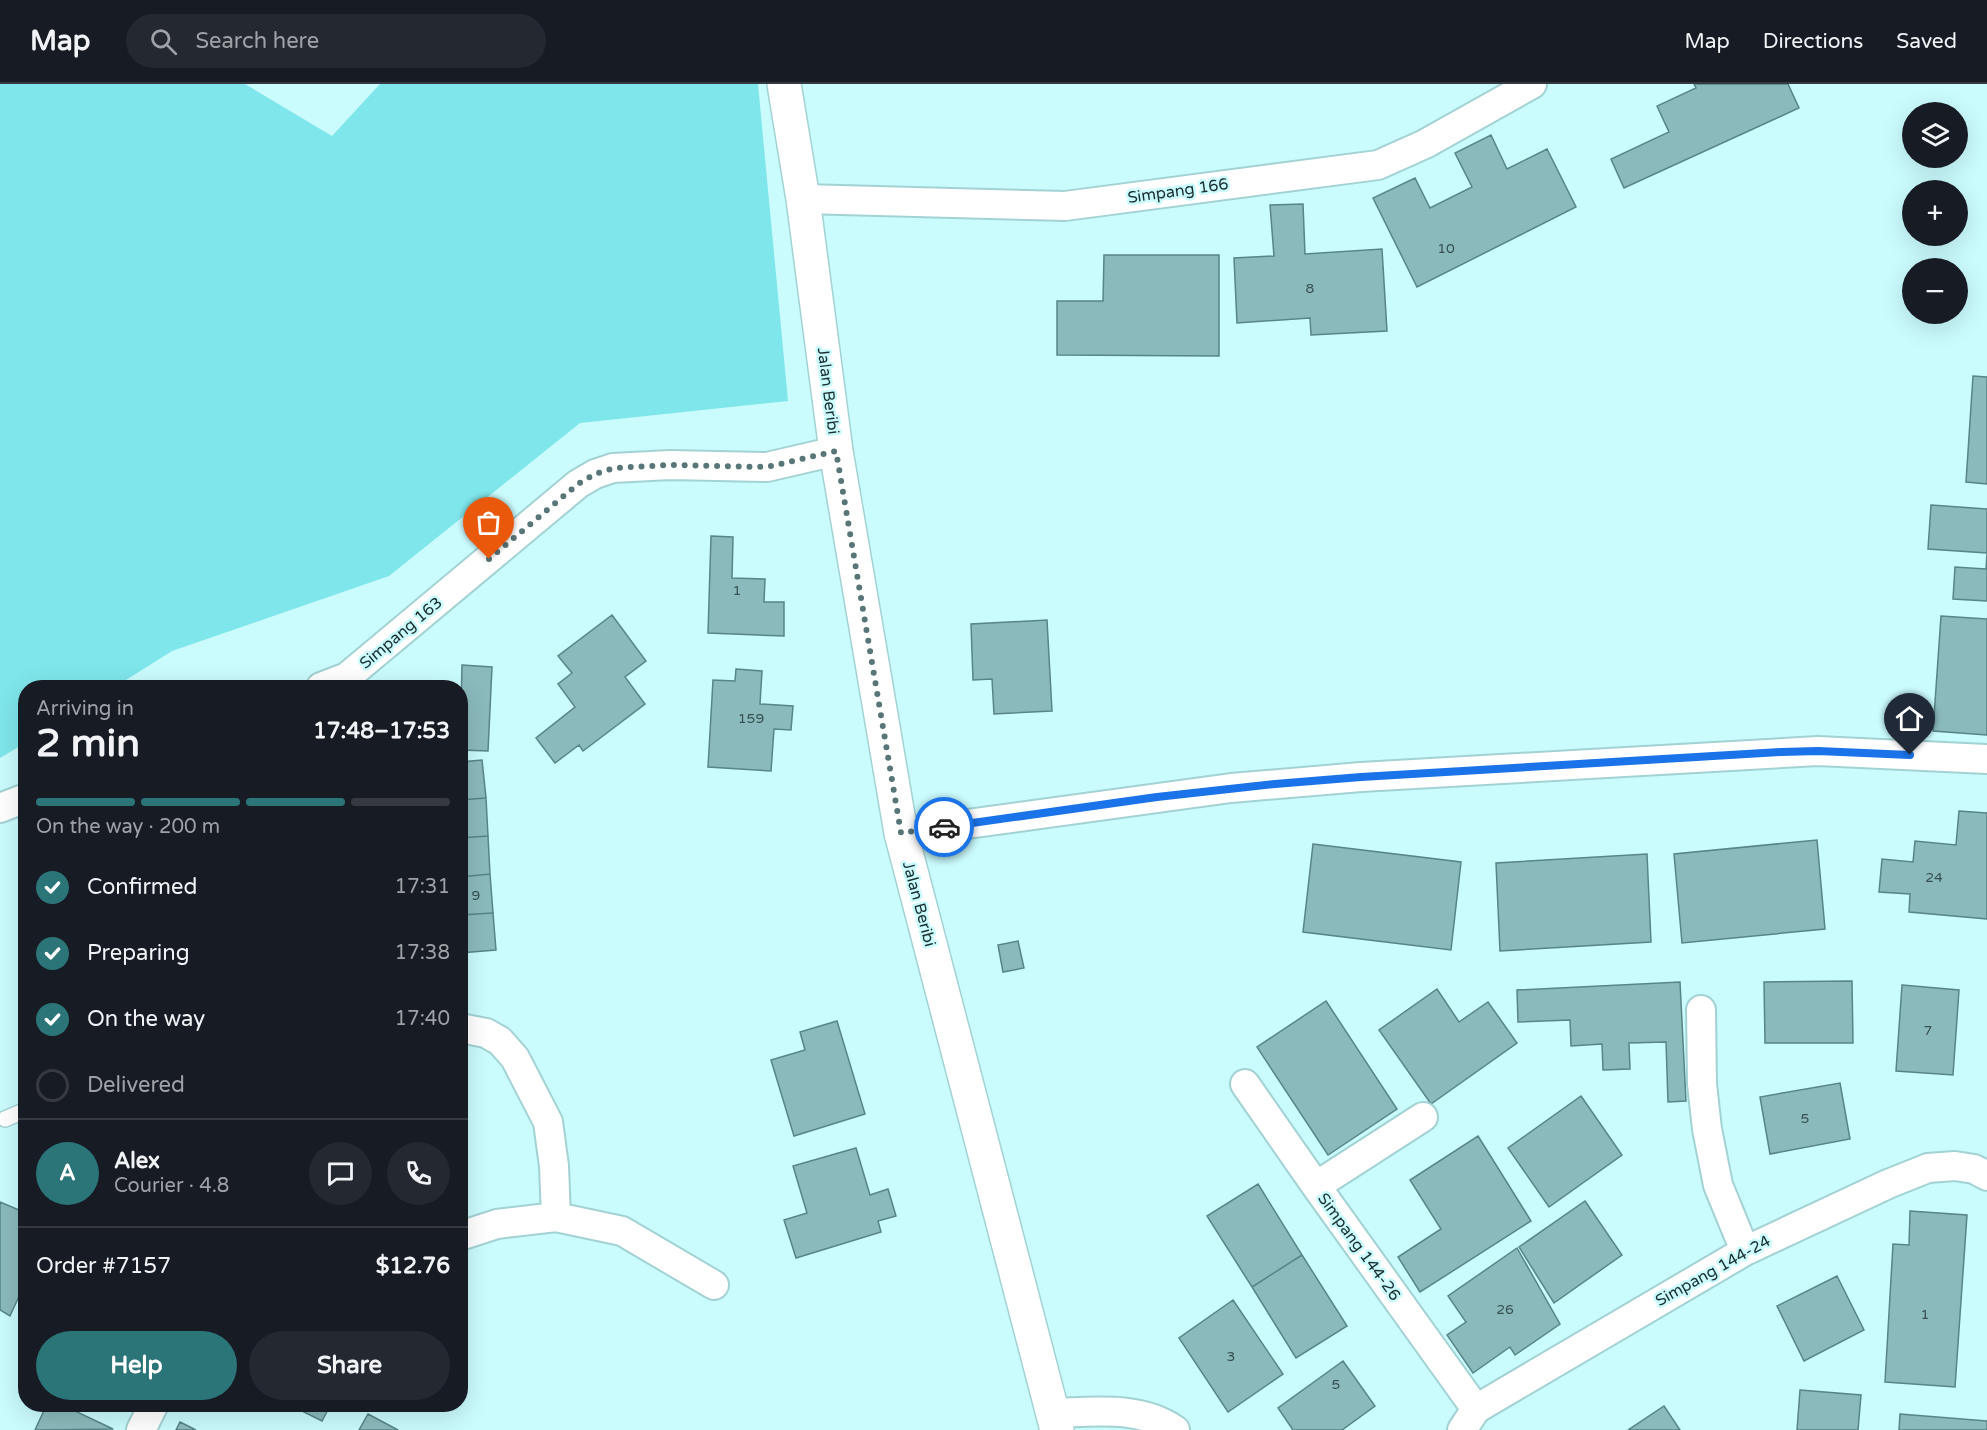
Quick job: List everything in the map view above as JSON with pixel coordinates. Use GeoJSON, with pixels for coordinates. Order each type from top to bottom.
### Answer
{"type":"FeatureCollection","features":[{"type":"Feature","properties":{"kind":"main road","name":"Jalan Beribi"},"geometry":{"type":"LineString","coordinates":[[784,84],[803,199],[836,451],[901,833],[1055,1422]]}},
{"type":"Feature","properties":{"kind":"street","name":"Simpang 166"},"geometry":{"type":"LineString","coordinates":[[803,199],[1065,206],[1378,165],[1425,144],[1532,84]]}},
{"type":"Feature","properties":{"kind":"street","name":"Simpang 163"},"geometry":{"type":"LineString","coordinates":[[349,680],[578,484],[595,474],[614,468],[670,465],[767,467],[836,451]]}},
{"type":"Feature","properties":{"kind":"street"},"geometry":{"type":"LineString","coordinates":[[901,833],[1189,793],[1361,777],[1818,751],[1987,759]]}},
{"type":"Feature","properties":{"kind":"street"},"geometry":{"type":"LineString","coordinates":[[0,808],[18,801]]}},
{"type":"Feature","properties":{"kind":"street"},"geometry":{"type":"LineString","coordinates":[[1701,1010],[1702,1084],[1707,1129],[1718,1185],[1745,1251]]}},
{"type":"Feature","properties":{"kind":"street"},"geometry":{"type":"LineString","coordinates":[[468,1030],[486,1033],[500,1041],[515,1058],[548,1122],[554,1166],[556,1217]]}},
{"type":"Feature","properties":{"kind":"street","name":"Simpang 144-26"},"geometry":{"type":"LineString","coordinates":[[1245,1084],[1316,1186],[1469,1420]]}},
{"type":"Feature","properties":{"kind":"street"},"geometry":{"type":"LineString","coordinates":[[1316,1186],[1423,1117]]}},
{"type":"Feature","properties":{"kind":"street","name":"Simpang 144-24"},"geometry":{"type":"LineString","coordinates":[[1469,1420],[1745,1251],[1888,1184],[1928,1168],[1955,1166],[1974,1169],[1987,1176]]}},
{"type":"Feature","properties":{"kind":"street"},"geometry":{"type":"LineString","coordinates":[[468,1233],[497,1224],[556,1217],[622,1231],[714,1286]]}},
{"type":"Feature","properties":{"kind":"street"},"geometry":{"type":"LineString","coordinates":[[141,1430],[150,1412]]}},
{"type":"Feature","properties":{"kind":"street"},"geometry":{"type":"LineString","coordinates":[[1055,1422],[1113,1412],[1132,1413],[1175,1430]]}},
{"type":"Feature","properties":{"kind":"lane"},"geometry":{"type":"LineString","coordinates":[[5,1119],[18,1113]]}},
{"type":"Feature","properties":{"kind":"shaded area"},"geometry":{"type":"Polygon","coordinates":[[[0,84],[245,84],[332,136],[380,84],[758,84],[788,401],[580,423],[389,576],[172,651],[126,680],[18,680],[18,747],[0,758],[0,84]]]}},
{"type":"Feature","properties":{"kind":"building"},"geometry":{"type":"Polygon","coordinates":[[[1694,84],[1788,84],[1799,108],[1624,188],[1611,159],[1669,132],[1657,106],[1696,88],[1694,84]]]}},
{"type":"Feature","properties":{"kind":"building"},"geometry":{"type":"Polygon","coordinates":[[[1491,135],[1507,169],[1547,149],[1576,207],[1417,287],[1373,198],[1415,178],[1430,208],[1472,187],[1455,153],[1491,135]]]}},
{"type":"Feature","properties":{"kind":"building"},"geometry":{"type":"Polygon","coordinates":[[[1303,204],[1305,254],[1382,249],[1387,331],[1311,335],[1310,318],[1237,323],[1234,258],[1274,256],[1270,205],[1303,204]]]}},
{"type":"Feature","properties":{"kind":"building"},"geometry":{"type":"Polygon","coordinates":[[[1104,255],[1219,255],[1219,356],[1057,355],[1057,301],[1103,301],[1104,255]]]}},
{"type":"Feature","properties":{"kind":"building"},"geometry":{"type":"Polygon","coordinates":[[[1973,376],[1987,377],[1987,484],[1966,482],[1973,376]]]}},
{"type":"Feature","properties":{"kind":"building"},"geometry":{"type":"Polygon","coordinates":[[[1931,505],[1987,509],[1987,553],[1928,549],[1931,505]]]}},
{"type":"Feature","properties":{"kind":"building"},"geometry":{"type":"Polygon","coordinates":[[[711,536],[733,537],[732,578],[765,579],[764,602],[784,602],[784,636],[708,633],[711,536]]]}},
{"type":"Feature","properties":{"kind":"building"},"geometry":{"type":"Polygon","coordinates":[[[1987,553],[1987,601],[1953,599],[1955,567],[1986,569],[1987,553]]]}},
{"type":"Feature","properties":{"kind":"building"},"geometry":{"type":"Polygon","coordinates":[[[612,615],[646,661],[625,677],[645,704],[583,751],[579,745],[555,763],[536,738],[575,707],[558,684],[572,673],[558,656],[612,615]]]}},
{"type":"Feature","properties":{"kind":"building"},"geometry":{"type":"Polygon","coordinates":[[[1941,616],[1987,619],[1987,735],[1933,731],[1941,616]]]}},
{"type":"Feature","properties":{"kind":"building"},"geometry":{"type":"Polygon","coordinates":[[[1047,620],[1052,711],[994,714],[992,679],[973,680],[971,624],[1047,620]]]}},
{"type":"Feature","properties":{"kind":"building"},"geometry":{"type":"Polygon","coordinates":[[[462,665],[492,667],[488,751],[468,750],[468,680],[462,680],[462,665]]]}},
{"type":"Feature","properties":{"kind":"building"},"geometry":{"type":"Polygon","coordinates":[[[736,669],[762,671],[760,704],[793,706],[791,730],[774,729],[771,771],[708,767],[713,680],[735,681],[736,669]]]}},
{"type":"Feature","properties":{"kind":"building"},"geometry":{"type":"Polygon","coordinates":[[[482,760],[486,798],[468,799],[468,761],[482,760]]]}},
{"type":"Feature","properties":{"kind":"building"},"geometry":{"type":"Polygon","coordinates":[[[486,798],[488,836],[468,837],[468,799],[486,798]]]}},
{"type":"Feature","properties":{"kind":"building"},"geometry":{"type":"Polygon","coordinates":[[[1959,811],[1987,813],[1987,919],[1909,912],[1910,894],[1879,892],[1882,859],[1913,862],[1915,841],[1956,845],[1959,811]]]}},
{"type":"Feature","properties":{"kind":"building"},"geometry":{"type":"Polygon","coordinates":[[[488,836],[490,874],[468,876],[468,837],[488,836]]]}},
{"type":"Feature","properties":{"kind":"building"},"geometry":{"type":"Polygon","coordinates":[[[1817,840],[1825,929],[1682,943],[1674,854],[1817,840]]]}},
{"type":"Feature","properties":{"kind":"building"},"geometry":{"type":"Polygon","coordinates":[[[1313,844],[1461,862],[1451,950],[1303,932],[1313,844]]]}},
{"type":"Feature","properties":{"kind":"building"},"geometry":{"type":"Polygon","coordinates":[[[1647,854],[1651,942],[1500,951],[1496,863],[1647,854]]]}},
{"type":"Feature","properties":{"kind":"building"},"geometry":{"type":"Polygon","coordinates":[[[490,874],[493,913],[468,915],[468,876],[490,874]]]}},
{"type":"Feature","properties":{"kind":"building"},"geometry":{"type":"Polygon","coordinates":[[[493,913],[496,950],[468,952],[468,915],[493,913]]]}},
{"type":"Feature","properties":{"kind":"building"},"geometry":{"type":"Polygon","coordinates":[[[1018,941],[1024,968],[1003,972],[998,945],[1018,941]]]}},
{"type":"Feature","properties":{"kind":"building"},"geometry":{"type":"Polygon","coordinates":[[[1852,981],[1853,1043],[1765,1043],[1764,982],[1852,981]]]}},
{"type":"Feature","properties":{"kind":"building"},"geometry":{"type":"Polygon","coordinates":[[[1680,982],[1686,1101],[1668,1102],[1666,1042],[1629,1043],[1630,1069],[1603,1070],[1602,1044],[1571,1046],[1570,1020],[1518,1022],[1517,990],[1680,982]]]}},
{"type":"Feature","properties":{"kind":"building"},"geometry":{"type":"Polygon","coordinates":[[[1902,985],[1959,990],[1953,1075],[1896,1071],[1902,985]]]}},
{"type":"Feature","properties":{"kind":"building"},"geometry":{"type":"Polygon","coordinates":[[[1437,989],[1459,1022],[1488,1002],[1517,1043],[1431,1104],[1379,1030],[1437,989]]]}},
{"type":"Feature","properties":{"kind":"building"},"geometry":{"type":"Polygon","coordinates":[[[1326,1001],[1397,1109],[1328,1155],[1257,1047],[1326,1001]]]}},
{"type":"Feature","properties":{"kind":"building"},"geometry":{"type":"Polygon","coordinates":[[[837,1021],[865,1114],[794,1136],[771,1060],[805,1050],[800,1032],[837,1021]]]}},
{"type":"Feature","properties":{"kind":"building"},"geometry":{"type":"Polygon","coordinates":[[[1840,1083],[1850,1139],[1770,1154],[1760,1097],[1840,1083]]]}},
{"type":"Feature","properties":{"kind":"building"},"geometry":{"type":"Polygon","coordinates":[[[1581,1096],[1622,1155],[1549,1207],[1508,1148],[1581,1096]]]}},
{"type":"Feature","properties":{"kind":"building"},"geometry":{"type":"Polygon","coordinates":[[[1478,1136],[1531,1221],[1420,1292],[1398,1257],[1441,1229],[1410,1180],[1478,1136]]]}},
{"type":"Feature","properties":{"kind":"building"},"geometry":{"type":"Polygon","coordinates":[[[856,1148],[870,1195],[888,1189],[896,1216],[878,1221],[881,1232],[796,1258],[784,1220],[807,1213],[793,1166],[856,1148]]]}},
{"type":"Feature","properties":{"kind":"building"},"geometry":{"type":"Polygon","coordinates":[[[1258,1184],[1302,1255],[1252,1287],[1207,1216],[1258,1184]]]}},
{"type":"Feature","properties":{"kind":"building"},"geometry":{"type":"Polygon","coordinates":[[[1585,1201],[1622,1255],[1554,1303],[1519,1247],[1585,1201]]]}},
{"type":"Feature","properties":{"kind":"building"},"geometry":{"type":"Polygon","coordinates":[[[0,1202],[18,1210],[18,1298],[10,1316],[0,1310],[0,1202]]]}},
{"type":"Feature","properties":{"kind":"building"},"geometry":{"type":"Polygon","coordinates":[[[1910,1211],[1967,1215],[1955,1387],[1885,1382],[1893,1244],[1909,1245],[1910,1211]]]}},
{"type":"Feature","properties":{"kind":"building"},"geometry":{"type":"Polygon","coordinates":[[[1517,1248],[1560,1324],[1515,1355],[1510,1347],[1473,1373],[1447,1335],[1466,1322],[1448,1296],[1517,1248]]]}},
{"type":"Feature","properties":{"kind":"building"},"geometry":{"type":"Polygon","coordinates":[[[1302,1255],[1347,1326],[1296,1358],[1252,1287],[1302,1255]]]}},
{"type":"Feature","properties":{"kind":"building"},"geometry":{"type":"Polygon","coordinates":[[[1837,1276],[1864,1330],[1804,1361],[1777,1306],[1837,1276]]]}},
{"type":"Feature","properties":{"kind":"building"},"geometry":{"type":"Polygon","coordinates":[[[1233,1300],[1283,1374],[1228,1412],[1179,1338],[1233,1300]]]}},
{"type":"Feature","properties":{"kind":"building"},"geometry":{"type":"Polygon","coordinates":[[[1343,1361],[1375,1406],[1342,1430],[1293,1430],[1278,1408],[1343,1361]]]}},
{"type":"Feature","properties":{"kind":"building"},"geometry":{"type":"Polygon","coordinates":[[[1800,1390],[1861,1395],[1858,1430],[1797,1430],[1800,1390]]]}},
{"type":"Feature","properties":{"kind":"building"},"geometry":{"type":"Polygon","coordinates":[[[1664,1406],[1680,1430],[1628,1430],[1664,1406]]]}},
{"type":"Feature","properties":{"kind":"building"},"geometry":{"type":"Polygon","coordinates":[[[43,1412],[77,1412],[113,1429],[35,1430],[43,1412]]]}},
{"type":"Feature","properties":{"kind":"building"},"geometry":{"type":"Polygon","coordinates":[[[304,1412],[327,1412],[322,1421],[304,1412]]]}},
{"type":"Feature","properties":{"kind":"building"},"geometry":{"type":"Polygon","coordinates":[[[368,1414],[398,1430],[359,1430],[368,1414]]]}},
{"type":"Feature","properties":{"kind":"building"},"geometry":{"type":"Polygon","coordinates":[[[1900,1414],[1987,1421],[1987,1430],[1899,1430],[1900,1414]]]}},
{"type":"Feature","properties":{"kind":"building"},"geometry":{"type":"Polygon","coordinates":[[[180,1422],[196,1430],[176,1430],[180,1422]]]}},
{"type":"Feature","properties":{"kind":"way so far"},"geometry":{"type":"LineString","coordinates":[[489,559],[578,484],[595,474],[614,468],[670,465],[767,467],[836,451],[901,833],[944,827]]}},
{"type":"Feature","properties":{"kind":"route"},"geometry":{"type":"LineString","coordinates":[[944,827],[1231,788],[1361,777],[1781,752],[1818,751],[1910,755]]}}]}
